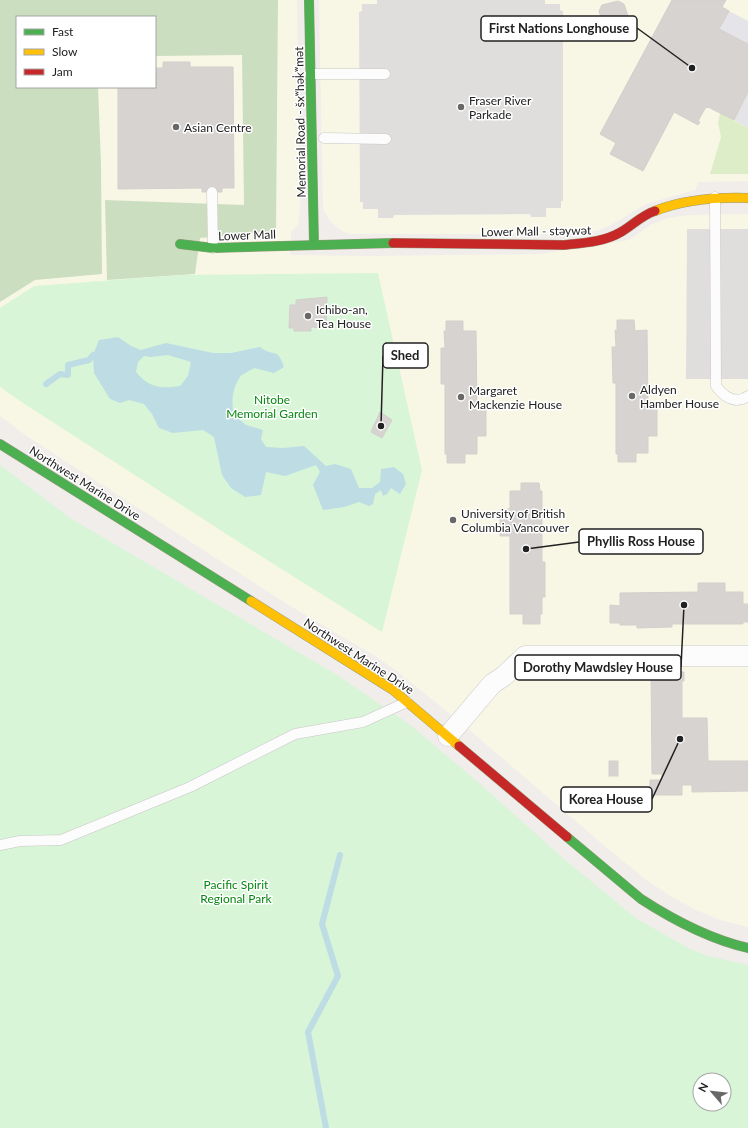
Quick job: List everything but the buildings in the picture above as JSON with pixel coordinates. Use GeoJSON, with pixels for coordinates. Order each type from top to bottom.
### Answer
{"type":"FeatureCollection","features":[{"type":"Feature","properties":{"kind":"street","name":"Memorial Road - šxʷhək̓ʷmət"},"geometry":{"type":"LineString","coordinates":[[309,0],[310,74],[318,138],[314,244]]}},
{"type":"Feature","properties":{"kind":"street","name":"Lower Mall - stəywət"},"geometry":{"type":"LineString","coordinates":[[314,244],[564,244],[593,242],[618,234],[649,213],[664,207],[715,197],[748,198]]}},
{"type":"Feature","properties":{"kind":"street","name":"Lower Mall"},"geometry":{"type":"LineString","coordinates":[[180,244],[214,248],[314,244]]}},
{"type":"Feature","properties":{"kind":"street","name":"Northwest Marine Drive"},"geometry":{"type":"LineString","coordinates":[[0,444],[393,690],[641,899],[666,916],[707,936],[729,944],[748,948]]}},
{"type":"Feature","properties":{"kind":"street"},"geometry":{"type":"LineString","coordinates":[[448,736],[492,684],[504,676],[525,656],[748,656]]}},
{"type":"Feature","properties":{"kind":"lane"},"geometry":{"type":"LineString","coordinates":[[310,74],[385,74]]}},
{"type":"Feature","properties":{"kind":"lane"},"geometry":{"type":"LineString","coordinates":[[318,138],[386,139]]}},
{"type":"Feature","properties":{"kind":"lane"},"geometry":{"type":"LineString","coordinates":[[212,192],[214,248]]}},
{"type":"Feature","properties":{"kind":"lane"},"geometry":{"type":"LineString","coordinates":[[715,197],[716,386],[721,393],[728,398],[737,400],[744,399],[748,396]]}},
{"type":"Feature","properties":{"kind":"lane"},"geometry":{"type":"LineString","coordinates":[[0,845],[20,841],[61,840],[190,787],[295,734],[363,722],[407,702]]}},
{"type":"Feature","properties":{"kind":"shaded area","name":"University of British Columbia Vancouver"},"geometry":{"type":"Polygon","coordinates":[[[0,0],[297,0],[300,211],[298,225],[291,232],[290,255],[373,256],[540,254],[629,240],[652,224],[668,218],[689,215],[748,214],[748,927],[720,920],[696,910],[670,896],[645,879],[460,722],[398,672],[375,656],[287,604],[28,437],[0,416],[0,0]]]}},
{"type":"Feature","properties":{"kind":"shaded area"},"geometry":{"type":"Polygon","coordinates":[[[319,0],[748,0],[748,181],[699,182],[695,190],[646,204],[611,225],[596,231],[565,234],[350,234],[342,231],[331,222],[323,210],[319,0]]]}},
{"type":"Feature","properties":{"kind":"shaded area","name":"Fraser River Parkade"},"geometry":{"type":"Polygon","coordinates":[[[377,0],[545,0],[545,4],[560,4],[560,10],[563,11],[563,201],[561,201],[561,208],[546,208],[546,217],[531,217],[530,214],[394,215],[393,218],[378,218],[378,209],[363,209],[363,202],[360,202],[359,12],[362,11],[362,4],[377,4],[377,0]]]}},
{"type":"Feature","properties":{"kind":"shaded area"},"geometry":{"type":"Polygon","coordinates":[[[729,11],[748,21],[748,44],[719,29],[729,11]]]}},
{"type":"Feature","properties":{"kind":"shaded area"},"geometry":{"type":"Polygon","coordinates":[[[748,92],[748,128],[734,120],[748,92]]]}},
{"type":"Feature","properties":{"kind":"shaded area"},"geometry":{"type":"Polygon","coordinates":[[[687,229],[748,229],[748,379],[686,379],[687,229]]]}},
{"type":"Feature","properties":{"kind":"green space"},"geometry":{"type":"Polygon","coordinates":[[[0,0],[278,0],[276,231],[200,238],[195,274],[107,280],[105,200],[244,205],[242,55],[156,56],[156,16],[16,16],[16,88],[98,88],[101,164],[102,274],[35,280],[0,302],[0,0]]]}},
{"type":"Feature","properties":{"kind":"green space"},"geometry":{"type":"Polygon","coordinates":[[[720,113],[748,128],[748,174],[710,174],[721,137],[718,123],[720,113]]]}},
{"type":"Feature","properties":{"kind":"green space","name":"Nitobe Memorial Garden"},"geometry":{"type":"Polygon","coordinates":[[[378,273],[422,470],[382,632],[248,548],[0,387],[0,308],[34,286],[182,275],[378,273]]]}},
{"type":"Feature","properties":{"kind":"green space","name":"Pacific Spirit Regional Park"},"geometry":{"type":"Polygon","coordinates":[[[0,465],[70,518],[337,675],[409,724],[478,782],[564,859],[637,919],[690,949],[708,956],[748,965],[748,1128],[0,1128],[0,465]]]}},
{"type":"Feature","properties":{"kind":"water"},"geometry":{"type":"Polygon","coordinates":[[[118,337],[131,346],[141,350],[166,343],[213,353],[231,353],[260,347],[269,352],[275,353],[282,361],[284,367],[274,373],[254,368],[243,374],[235,386],[233,396],[234,415],[246,425],[263,430],[261,439],[266,447],[283,448],[304,446],[326,466],[335,464],[351,469],[359,488],[372,488],[380,482],[381,469],[394,467],[403,474],[406,484],[400,494],[391,488],[387,494],[383,496],[381,490],[375,494],[373,504],[369,506],[359,502],[344,507],[323,510],[313,485],[320,472],[316,465],[285,476],[266,472],[261,495],[245,497],[231,488],[222,475],[214,437],[203,430],[173,433],[159,428],[152,414],[144,404],[129,400],[120,403],[110,399],[94,373],[93,355],[99,340],[118,337]],[[168,355],[150,357],[144,356],[138,362],[136,372],[146,381],[156,386],[180,386],[188,376],[191,362],[168,355]]]}},
{"type":"Feature","properties":{"kind":"waterway"},"geometry":{"type":"LineString","coordinates":[[46,384],[60,374],[68,375],[68,365],[89,360],[93,355]]}},
{"type":"Feature","properties":{"kind":"waterway"},"geometry":{"type":"LineString","coordinates":[[326,1128],[308,1032],[338,976],[322,924],[340,855]]}},
{"type":"Feature","properties":{"kind":"traffic: fast"},"geometry":{"type":"LineString","coordinates":[[309,0],[314,244]]}},
{"type":"Feature","properties":{"kind":"traffic: fast"},"geometry":{"type":"LineString","coordinates":[[180,244],[213,248],[393,243]]}},
{"type":"Feature","properties":{"kind":"traffic: fast"},"geometry":{"type":"LineString","coordinates":[[0,444],[251,601]]}},
{"type":"Feature","properties":{"kind":"traffic: fast"},"geometry":{"type":"LineString","coordinates":[[567,837],[641,899],[654,907],[680,922],[706,934],[720,940],[748,948]]}},
{"type":"Feature","properties":{"kind":"traffic: slow"},"geometry":{"type":"LineString","coordinates":[[655,211],[689,201],[724,198],[748,198]]}},
{"type":"Feature","properties":{"kind":"traffic: slow"},"geometry":{"type":"LineString","coordinates":[[251,601],[393,690],[459,746]]}},
{"type":"Feature","properties":{"kind":"traffic: jam"},"geometry":{"type":"LineString","coordinates":[[393,243],[564,245],[586,243],[608,238],[655,211]]}},
{"type":"Feature","properties":{"kind":"traffic: jam"},"geometry":{"type":"LineString","coordinates":[[459,746],[567,837]]}},
{"type":"Feature","properties":{"kind":"place","name":"First Nations Longhouse"},"geometry":{"type":"Point","coordinates":[692,68]}},
{"type":"Feature","properties":{"kind":"place","name":"Fraser River Parkade"},"geometry":{"type":"Point","coordinates":[461,107]}},
{"type":"Feature","properties":{"kind":"place","name":"Asian Centre"},"geometry":{"type":"Point","coordinates":[176,127]}},
{"type":"Feature","properties":{"kind":"place","name":"Ichibo-an, Tea House"},"geometry":{"type":"Point","coordinates":[308,316]}},
{"type":"Feature","properties":{"kind":"place","name":"Aldyen Hamber House"},"geometry":{"type":"Point","coordinates":[632,396]}},
{"type":"Feature","properties":{"kind":"place","name":"Margaret Mackenzie House"},"geometry":{"type":"Point","coordinates":[461,397]}},
{"type":"Feature","properties":{"kind":"place","name":"Shed"},"geometry":{"type":"Point","coordinates":[381,426]}},
{"type":"Feature","properties":{"kind":"place","name":"University of British Columbia Vancouver"},"geometry":{"type":"Point","coordinates":[453,520]}},
{"type":"Feature","properties":{"kind":"place","name":"Phyllis Ross House"},"geometry":{"type":"Point","coordinates":[526,549]}},
{"type":"Feature","properties":{"kind":"place","name":"Dorothy Mawdsley House"},"geometry":{"type":"Point","coordinates":[684,605]}},
{"type":"Feature","properties":{"kind":"place","name":"Korea House"},"geometry":{"type":"Point","coordinates":[680,739]}}]}
